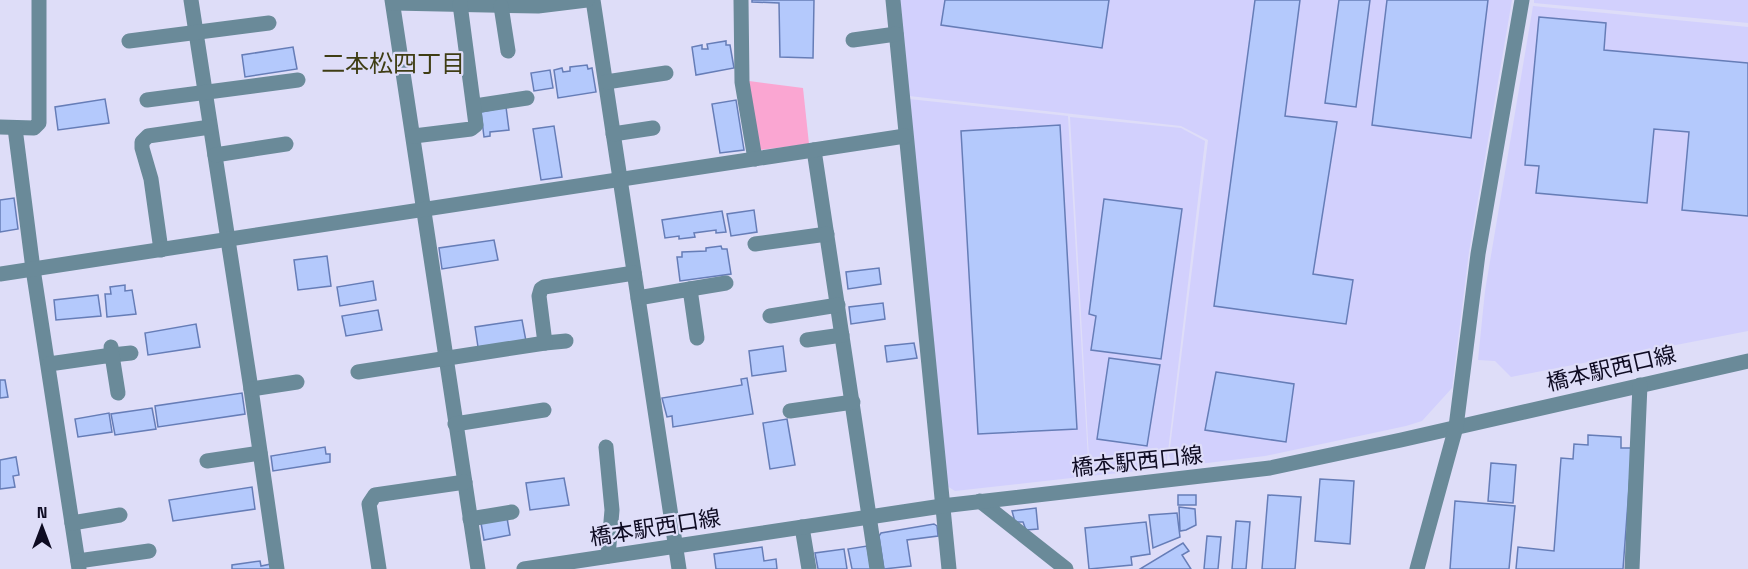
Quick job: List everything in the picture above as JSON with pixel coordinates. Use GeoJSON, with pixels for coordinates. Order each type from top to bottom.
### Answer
{"type":"FeatureCollection","features":[{"type":"Feature","properties":{"kind":"street"},"geometry":{"type":"LineString","coordinates":[[39,0],[39,123],[34,128],[7,127],[49,364],[78,565],[149,551]]}},
{"type":"Feature","properties":{"kind":"street"},"geometry":{"type":"LineString","coordinates":[[191,0],[276,569]]}},
{"type":"Feature","properties":{"kind":"street"},"geometry":{"type":"LineString","coordinates":[[593,0],[679,569]]}},
{"type":"Feature","properties":{"kind":"street"},"geometry":{"type":"LineString","coordinates":[[741,0],[742,82],[754,159]]}},
{"type":"Feature","properties":{"kind":"street"},"geometry":{"type":"LineString","coordinates":[[893,0],[949,569]]}},
{"type":"Feature","properties":{"kind":"street"},"geometry":{"type":"LineString","coordinates":[[1417,569],[1456,427],[1478,254],[1522,0]]}},
{"type":"Feature","properties":{"kind":"street"},"geometry":{"type":"LineString","coordinates":[[478,569],[392,2],[460,4],[484,2],[501,6],[538,6],[578,1]]}},
{"type":"Feature","properties":{"kind":"street"},"geometry":{"type":"LineString","coordinates":[[414,136],[474,128],[477,121],[460,4]]}},
{"type":"Feature","properties":{"kind":"street"},"geometry":{"type":"LineString","coordinates":[[501,6],[508,51]]}},
{"type":"Feature","properties":{"kind":"street"},"geometry":{"type":"LineString","coordinates":[[129,41],[269,23]]}},
{"type":"Feature","properties":{"kind":"street"},"geometry":{"type":"LineString","coordinates":[[853,40],[896,33]]}},
{"type":"Feature","properties":{"kind":"street"},"geometry":{"type":"LineString","coordinates":[[606,82],[666,73]]}},
{"type":"Feature","properties":{"kind":"street"},"geometry":{"type":"LineString","coordinates":[[147,100],[298,80]]}},
{"type":"Feature","properties":{"kind":"street"},"geometry":{"type":"LineString","coordinates":[[475,106],[527,98]]}},
{"type":"Feature","properties":{"kind":"street"},"geometry":{"type":"LineString","coordinates":[[161,250],[151,179],[142,142],[148,136],[210,127]]}},
{"type":"Feature","properties":{"kind":"street"},"geometry":{"type":"LineString","coordinates":[[613,134],[653,128]]}},
{"type":"Feature","properties":{"kind":"street"},"geometry":{"type":"LineString","coordinates":[[0,274],[905,136]]}},
{"type":"Feature","properties":{"kind":"street"},"geometry":{"type":"LineString","coordinates":[[215,155],[286,144]]}},
{"type":"Feature","properties":{"kind":"street"},"geometry":{"type":"LineString","coordinates":[[814,150],[877,569]]}},
{"type":"Feature","properties":{"kind":"street"},"geometry":{"type":"LineString","coordinates":[[755,244],[827,234]]}},
{"type":"Feature","properties":{"kind":"street"},"geometry":{"type":"LineString","coordinates":[[545,343],[539,296],[541,289],[634,273]]}},
{"type":"Feature","properties":{"kind":"street"},"geometry":{"type":"LineString","coordinates":[[638,298],[726,283]]}},
{"type":"Feature","properties":{"kind":"street"},"geometry":{"type":"LineString","coordinates":[[690,289],[697,338]]}},
{"type":"Feature","properties":{"kind":"street"},"geometry":{"type":"LineString","coordinates":[[770,316],[838,305]]}},
{"type":"Feature","properties":{"kind":"street"},"geometry":{"type":"LineString","coordinates":[[807,340],[842,335]]}},
{"type":"Feature","properties":{"kind":"street"},"geometry":{"type":"LineString","coordinates":[[358,372],[566,340]]}},
{"type":"Feature","properties":{"kind":"street"},"geometry":{"type":"LineString","coordinates":[[49,364],[111,350],[131,353]]}},
{"type":"Feature","properties":{"kind":"street"},"geometry":{"type":"LineString","coordinates":[[111,350],[118,393]]}},
{"type":"Feature","properties":{"kind":"street","name":"橋本駅西口線"},"geometry":{"type":"LineString","coordinates":[[524,569],[942,506],[1270,468],[1748,360]]}},
{"type":"Feature","properties":{"kind":"street"},"geometry":{"type":"LineString","coordinates":[[251,390],[297,382]]}},
{"type":"Feature","properties":{"kind":"street"},"geometry":{"type":"LineString","coordinates":[[1632,569],[1640,385]]}},
{"type":"Feature","properties":{"kind":"street"},"geometry":{"type":"LineString","coordinates":[[790,411],[852,402]]}},
{"type":"Feature","properties":{"kind":"street"},"geometry":{"type":"LineString","coordinates":[[455,424],[544,410]]}},
{"type":"Feature","properties":{"kind":"street"},"geometry":{"type":"LineString","coordinates":[[606,447],[612,510],[608,556]]}},
{"type":"Feature","properties":{"kind":"street"},"geometry":{"type":"LineString","coordinates":[[207,461],[260,453]]}},
{"type":"Feature","properties":{"kind":"street"},"geometry":{"type":"LineString","coordinates":[[379,569],[369,504],[372,497],[465,482]]}},
{"type":"Feature","properties":{"kind":"street"},"geometry":{"type":"LineString","coordinates":[[980,501],[1066,569]]}},
{"type":"Feature","properties":{"kind":"street"},"geometry":{"type":"LineString","coordinates":[[470,519],[512,512]]}},
{"type":"Feature","properties":{"kind":"street"},"geometry":{"type":"LineString","coordinates":[[72,524],[120,515]]}},
{"type":"Feature","properties":{"kind":"street"},"geometry":{"type":"LineString","coordinates":[[802,527],[808,569]]}},
{"type":"Feature","properties":{"kind":"shaded area"},"geometry":{"type":"Polygon","coordinates":[[[900,0],[1512,0],[1469,252],[1452,388],[1422,421],[1406,426],[1265,456],[1174,467],[1169,456],[1208,140],[1181,126],[909,96],[900,0]]]}},
{"type":"Feature","properties":{"kind":"shaded area"},"geometry":{"type":"Polygon","coordinates":[[[1534,0],[1748,0],[1748,23],[1534,3],[1534,0]]]}},
{"type":"Feature","properties":{"kind":"shaded area"},"geometry":{"type":"Polygon","coordinates":[[[1533,6],[1748,27],[1748,331],[1511,377],[1495,361],[1478,360],[1485,291],[1533,6]]]}},
{"type":"Feature","properties":{"kind":"shaded area"},"geometry":{"type":"Polygon","coordinates":[[[749,81],[803,88],[809,144],[759,150],[749,81]]]}},
{"type":"Feature","properties":{"kind":"shaded area"},"geometry":{"type":"Polygon","coordinates":[[[909,99],[1068,116],[1089,476],[955,491],[947,486],[909,99]]]}},
{"type":"Feature","properties":{"kind":"shaded area"},"geometry":{"type":"Polygon","coordinates":[[[1070,117],[1181,128],[1205,141],[1166,468],[1090,476],[1070,117]]]}},
{"type":"Feature","properties":{"kind":"building"},"geometry":{"type":"Polygon","coordinates":[[[752,0],[814,0],[813,58],[780,57],[779,3],[752,2],[752,0]]]}},
{"type":"Feature","properties":{"kind":"building"},"geometry":{"type":"Polygon","coordinates":[[[945,0],[1109,0],[1102,48],[941,25],[945,0]]]}},
{"type":"Feature","properties":{"kind":"building"},"geometry":{"type":"Polygon","coordinates":[[[1255,0],[1300,0],[1285,116],[1337,122],[1313,274],[1353,280],[1346,324],[1214,306],[1255,0]]]}},
{"type":"Feature","properties":{"kind":"building"},"geometry":{"type":"Polygon","coordinates":[[[1339,0],[1370,0],[1356,107],[1325,103],[1339,0]]]}},
{"type":"Feature","properties":{"kind":"building"},"geometry":{"type":"Polygon","coordinates":[[[1387,0],[1488,0],[1471,138],[1372,125],[1387,0]]]}},
{"type":"Feature","properties":{"kind":"building"},"geometry":{"type":"Polygon","coordinates":[[[1539,17],[1606,23],[1604,50],[1748,63],[1748,216],[1682,210],[1689,132],[1654,129],[1647,203],[1536,193],[1539,166],[1525,165],[1539,17]]]}},
{"type":"Feature","properties":{"kind":"building"},"geometry":{"type":"Polygon","coordinates":[[[726,41],[726,45],[730,45],[734,68],[696,75],[692,47],[702,45],[702,49],[708,49],[707,44],[726,41]]]}},
{"type":"Feature","properties":{"kind":"building"},"geometry":{"type":"Polygon","coordinates":[[[293,47],[297,69],[245,77],[242,55],[293,47]]]}},
{"type":"Feature","properties":{"kind":"building"},"geometry":{"type":"Polygon","coordinates":[[[587,65],[588,69],[592,68],[596,92],[558,98],[554,70],[562,68],[563,72],[570,71],[570,67],[587,65]]]}},
{"type":"Feature","properties":{"kind":"building"},"geometry":{"type":"Polygon","coordinates":[[[550,70],[553,88],[534,91],[531,73],[550,70]]]}},
{"type":"Feature","properties":{"kind":"building"},"geometry":{"type":"Polygon","coordinates":[[[105,99],[109,123],[58,130],[55,107],[105,99]]]}},
{"type":"Feature","properties":{"kind":"building"},"geometry":{"type":"Polygon","coordinates":[[[736,100],[744,150],[720,153],[712,104],[736,100]]]}},
{"type":"Feature","properties":{"kind":"building"},"geometry":{"type":"Polygon","coordinates":[[[506,107],[509,130],[490,132],[490,136],[484,137],[481,112],[506,107]]]}},
{"type":"Feature","properties":{"kind":"building"},"geometry":{"type":"Polygon","coordinates":[[[1060,125],[1077,429],[978,434],[961,131],[1060,125]]]}},
{"type":"Feature","properties":{"kind":"building"},"geometry":{"type":"Polygon","coordinates":[[[554,126],[562,177],[541,180],[533,129],[554,126]]]}},
{"type":"Feature","properties":{"kind":"building"},"geometry":{"type":"Polygon","coordinates":[[[14,198],[18,229],[0,232],[0,200],[14,198]]]}},
{"type":"Feature","properties":{"kind":"building"},"geometry":{"type":"Polygon","coordinates":[[[1104,199],[1182,209],[1161,359],[1091,350],[1096,316],[1089,314],[1104,199]]]}},
{"type":"Feature","properties":{"kind":"building"},"geometry":{"type":"Polygon","coordinates":[[[754,210],[757,232],[731,236],[727,214],[754,210]]]}},
{"type":"Feature","properties":{"kind":"building"},"geometry":{"type":"Polygon","coordinates":[[[722,211],[726,232],[716,233],[716,230],[694,233],[695,237],[665,238],[662,220],[722,211]]]}},
{"type":"Feature","properties":{"kind":"building"},"geometry":{"type":"Polygon","coordinates":[[[494,240],[498,260],[442,269],[439,248],[494,240]]]}},
{"type":"Feature","properties":{"kind":"building"},"geometry":{"type":"Polygon","coordinates":[[[721,246],[722,249],[727,249],[731,274],[680,281],[677,257],[682,257],[682,252],[706,251],[706,248],[721,246]]]}},
{"type":"Feature","properties":{"kind":"building"},"geometry":{"type":"Polygon","coordinates":[[[327,256],[331,286],[298,290],[294,260],[327,256]]]}},
{"type":"Feature","properties":{"kind":"building"},"geometry":{"type":"Polygon","coordinates":[[[879,268],[881,284],[848,289],[846,272],[879,268]]]}},
{"type":"Feature","properties":{"kind":"building"},"geometry":{"type":"Polygon","coordinates":[[[373,281],[376,300],[340,306],[337,287],[373,281]]]}},
{"type":"Feature","properties":{"kind":"building"},"geometry":{"type":"Polygon","coordinates":[[[125,285],[125,291],[132,290],[136,314],[107,317],[105,294],[111,294],[110,287],[125,285]]]}},
{"type":"Feature","properties":{"kind":"building"},"geometry":{"type":"Polygon","coordinates":[[[98,295],[101,316],[56,320],[54,300],[98,295]]]}},
{"type":"Feature","properties":{"kind":"building"},"geometry":{"type":"Polygon","coordinates":[[[883,303],[885,319],[851,324],[849,307],[883,303]]]}},
{"type":"Feature","properties":{"kind":"building"},"geometry":{"type":"Polygon","coordinates":[[[378,310],[382,330],[346,336],[342,316],[378,310]]]}},
{"type":"Feature","properties":{"kind":"building"},"geometry":{"type":"Polygon","coordinates":[[[522,320],[526,341],[478,347],[475,327],[522,320]]]}},
{"type":"Feature","properties":{"kind":"building"},"geometry":{"type":"Polygon","coordinates":[[[196,324],[200,347],[148,355],[145,333],[196,324]]]}},
{"type":"Feature","properties":{"kind":"building"},"geometry":{"type":"Polygon","coordinates":[[[914,343],[917,358],[887,362],[885,346],[914,343]]]}},
{"type":"Feature","properties":{"kind":"building"},"geometry":{"type":"Polygon","coordinates":[[[783,346],[786,371],[752,376],[749,351],[783,346]]]}},
{"type":"Feature","properties":{"kind":"building"},"geometry":{"type":"Polygon","coordinates":[[[1109,358],[1160,365],[1147,446],[1097,439],[1109,358]]]}},
{"type":"Feature","properties":{"kind":"building"},"geometry":{"type":"Polygon","coordinates":[[[1216,372],[1294,384],[1286,442],[1205,430],[1216,372]]]}},
{"type":"Feature","properties":{"kind":"building"},"geometry":{"type":"Polygon","coordinates":[[[747,378],[753,414],[673,427],[672,416],[667,417],[662,398],[742,385],[741,379],[747,378]]]}},
{"type":"Feature","properties":{"kind":"building"},"geometry":{"type":"Polygon","coordinates":[[[0,380],[5,380],[8,397],[0,398],[0,380]]]}},
{"type":"Feature","properties":{"kind":"building"},"geometry":{"type":"Polygon","coordinates":[[[242,393],[245,414],[158,427],[155,406],[242,393]]]}},
{"type":"Feature","properties":{"kind":"building"},"geometry":{"type":"Polygon","coordinates":[[[152,408],[156,429],[115,435],[111,414],[152,408]]]}},
{"type":"Feature","properties":{"kind":"building"},"geometry":{"type":"Polygon","coordinates":[[[109,413],[112,432],[78,437],[75,419],[109,413]]]}},
{"type":"Feature","properties":{"kind":"building"},"geometry":{"type":"Polygon","coordinates":[[[787,419],[795,465],[770,469],[763,423],[787,419]]]}},
{"type":"Feature","properties":{"kind":"building"},"geometry":{"type":"Polygon","coordinates":[[[1588,435],[1621,437],[1621,448],[1632,448],[1623,569],[1516,569],[1518,547],[1554,551],[1561,458],[1573,459],[1574,444],[1588,445],[1588,435]]]}},
{"type":"Feature","properties":{"kind":"building"},"geometry":{"type":"Polygon","coordinates":[[[325,447],[326,454],[330,454],[330,462],[273,471],[271,456],[325,447]]]}},
{"type":"Feature","properties":{"kind":"building"},"geometry":{"type":"Polygon","coordinates":[[[16,457],[19,475],[13,476],[15,487],[0,489],[0,460],[16,457]]]}},
{"type":"Feature","properties":{"kind":"building"},"geometry":{"type":"Polygon","coordinates":[[[1491,463],[1516,465],[1513,503],[1488,501],[1491,463]]]}},
{"type":"Feature","properties":{"kind":"building"},"geometry":{"type":"Polygon","coordinates":[[[564,478],[569,505],[530,510],[526,483],[564,478]]]}},
{"type":"Feature","properties":{"kind":"building"},"geometry":{"type":"Polygon","coordinates":[[[1320,479],[1354,481],[1350,544],[1315,541],[1320,479]]]}},
{"type":"Feature","properties":{"kind":"building"},"geometry":{"type":"Polygon","coordinates":[[[252,487],[255,509],[173,521],[169,500],[252,487]]]}},
{"type":"Feature","properties":{"kind":"building"},"geometry":{"type":"Polygon","coordinates":[[[1178,495],[1196,495],[1196,505],[1178,505],[1178,495]]]}},
{"type":"Feature","properties":{"kind":"building"},"geometry":{"type":"Polygon","coordinates":[[[1268,495],[1301,497],[1295,569],[1262,569],[1268,495]]]}},
{"type":"Feature","properties":{"kind":"building"},"geometry":{"type":"Polygon","coordinates":[[[1455,501],[1515,506],[1509,569],[1450,569],[1455,501]]]}},
{"type":"Feature","properties":{"kind":"building"},"geometry":{"type":"Polygon","coordinates":[[[1179,507],[1195,509],[1196,525],[1180,531],[1179,507]]]}},
{"type":"Feature","properties":{"kind":"building"},"geometry":{"type":"Polygon","coordinates":[[[1036,508],[1038,529],[1026,530],[1023,522],[1015,522],[1012,511],[1036,508]]]}},
{"type":"Feature","properties":{"kind":"building"},"geometry":{"type":"Polygon","coordinates":[[[1177,513],[1180,537],[1153,548],[1149,515],[1177,513]]]}},
{"type":"Feature","properties":{"kind":"building"},"geometry":{"type":"Polygon","coordinates":[[[507,518],[510,535],[484,540],[481,523],[507,518]]]}},
{"type":"Feature","properties":{"kind":"building"},"geometry":{"type":"Polygon","coordinates":[[[1236,521],[1250,522],[1246,569],[1232,569],[1236,521]]]}},
{"type":"Feature","properties":{"kind":"building"},"geometry":{"type":"Polygon","coordinates":[[[1146,522],[1150,554],[1131,557],[1132,565],[1089,569],[1085,528],[1146,522]]]}},
{"type":"Feature","properties":{"kind":"building"},"geometry":{"type":"Polygon","coordinates":[[[934,524],[937,526],[938,536],[907,540],[911,566],[884,569],[879,536],[881,533],[934,524]]]}},
{"type":"Feature","properties":{"kind":"building"},"geometry":{"type":"Polygon","coordinates":[[[1207,536],[1221,537],[1218,569],[1204,569],[1207,536]]]}},
{"type":"Feature","properties":{"kind":"building"},"geometry":{"type":"Polygon","coordinates":[[[1183,543],[1189,551],[1182,555],[1191,569],[1140,569],[1183,543]]]}},
{"type":"Feature","properties":{"kind":"building"},"geometry":{"type":"Polygon","coordinates":[[[867,546],[871,569],[852,569],[848,549],[867,546]]]}},
{"type":"Feature","properties":{"kind":"building"},"geometry":{"type":"Polygon","coordinates":[[[762,547],[764,561],[776,559],[777,569],[716,569],[714,554],[762,547]]]}},
{"type":"Feature","properties":{"kind":"building"},"geometry":{"type":"Polygon","coordinates":[[[844,549],[847,569],[818,569],[815,553],[844,549]]]}},
{"type":"Feature","properties":{"kind":"building"},"geometry":{"type":"Polygon","coordinates":[[[260,561],[261,566],[271,564],[271,569],[232,569],[232,565],[260,561]]]}},
{"type":"Feature","properties":{"kind":"district","name":"二本松四丁目"},"geometry":{"type":"Point","coordinates":[393,64]}}]}
